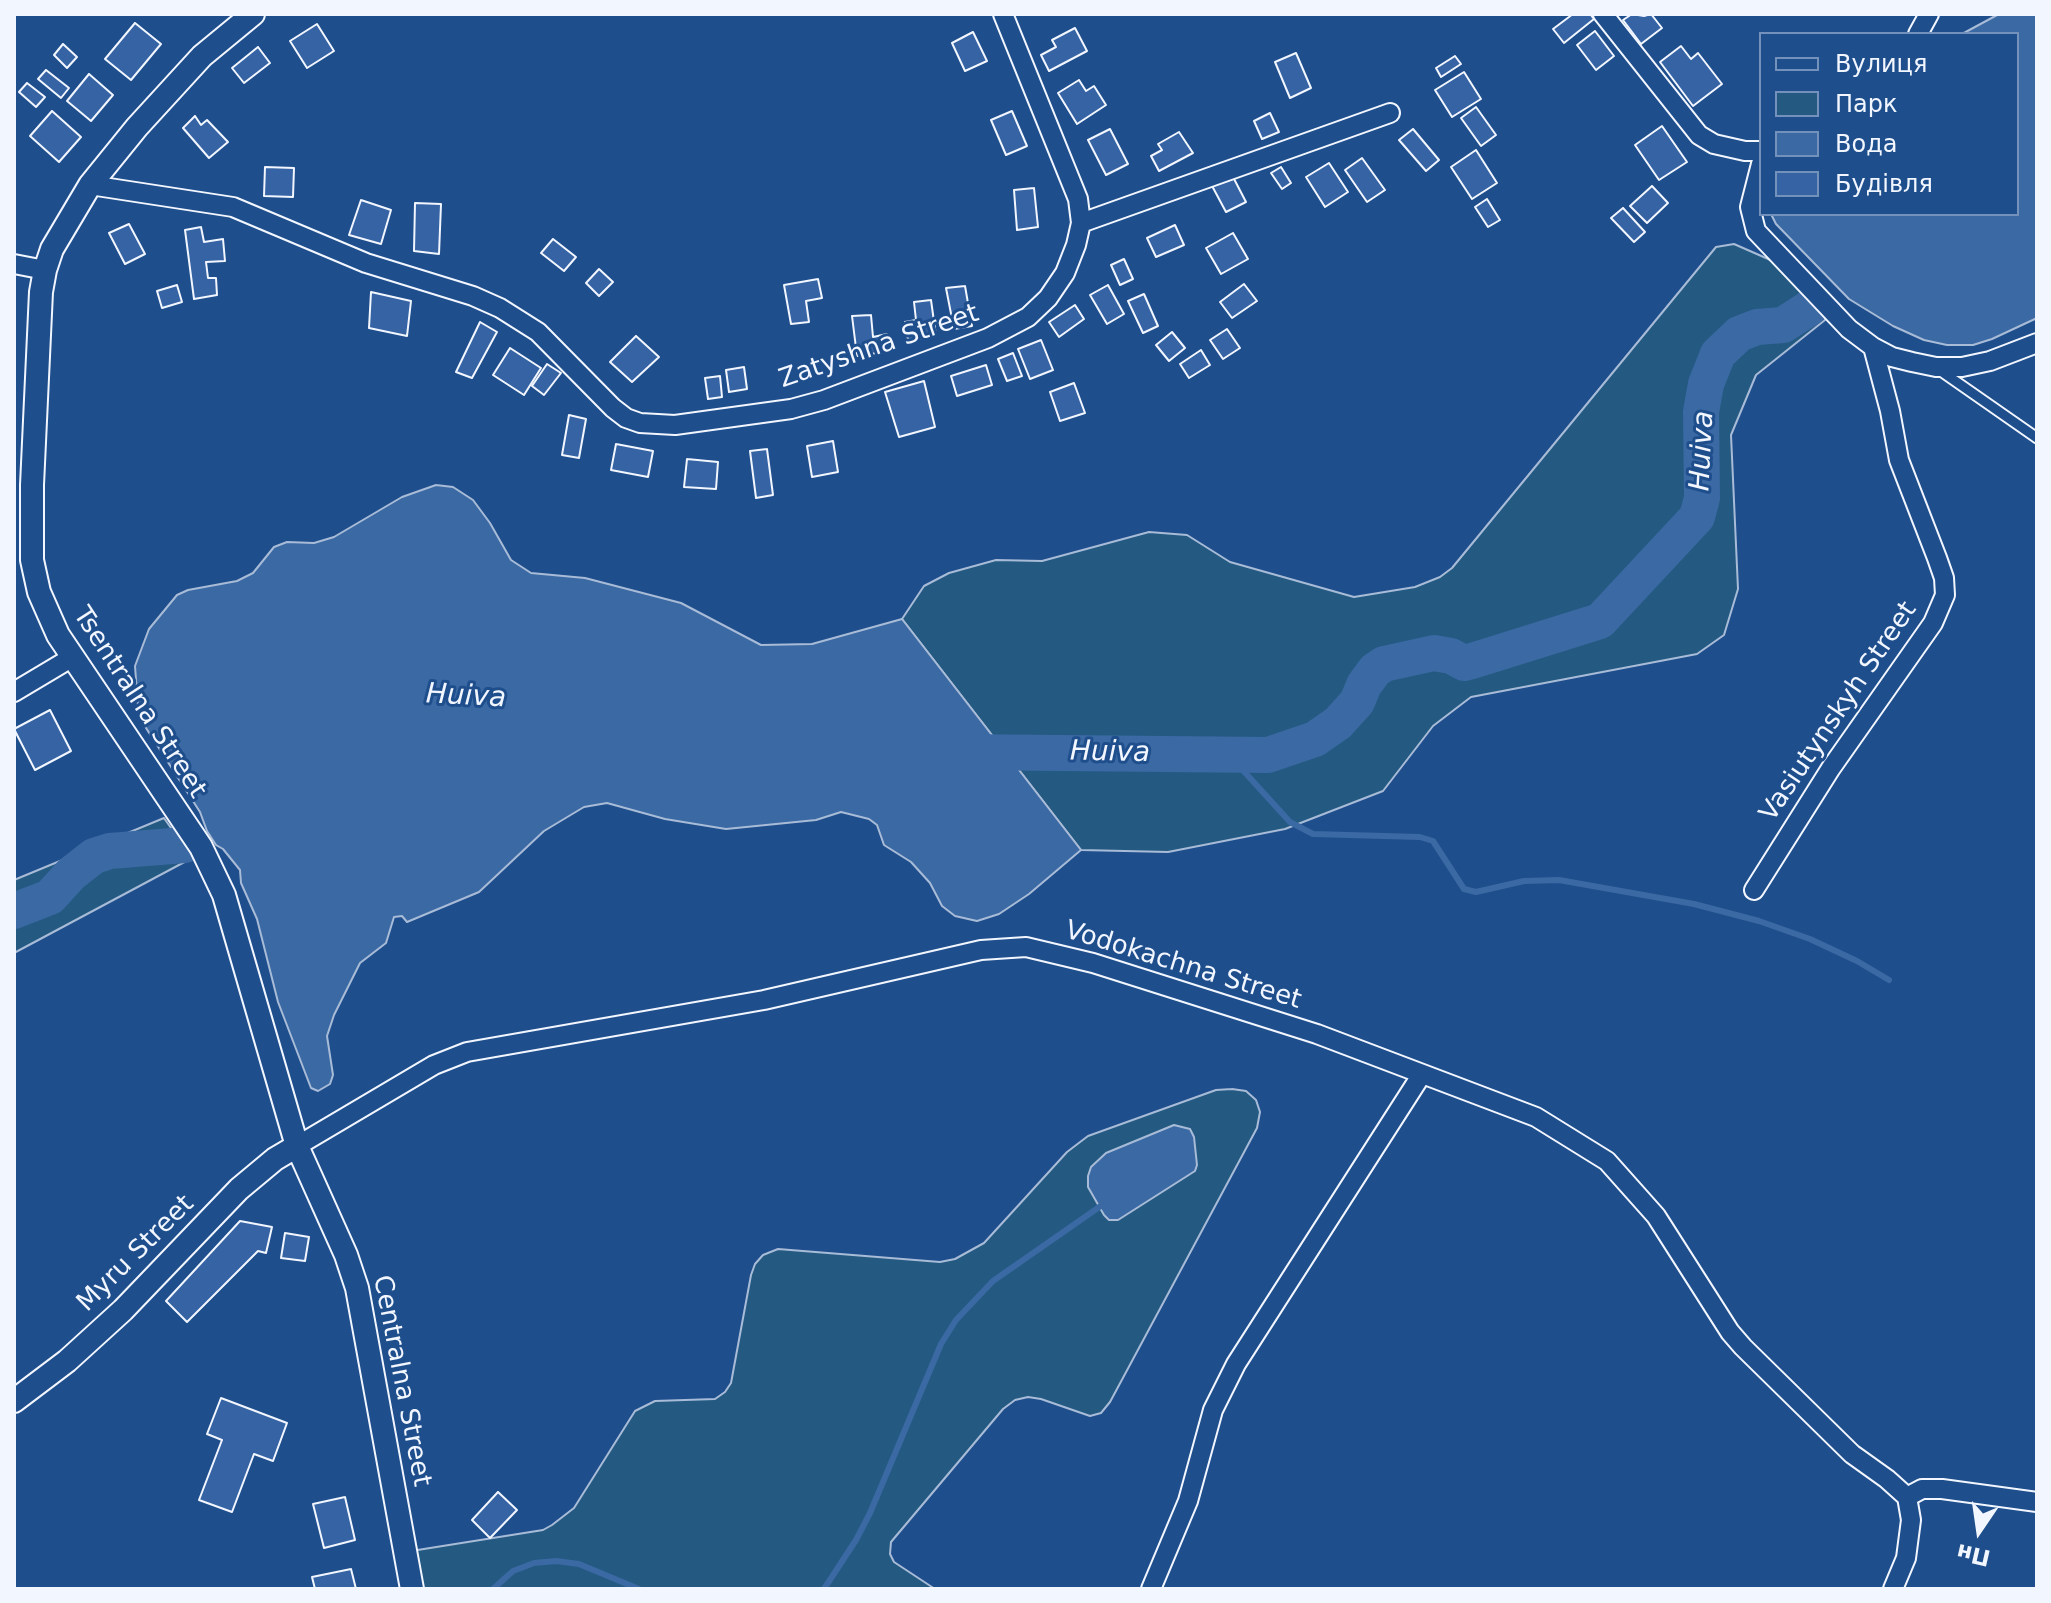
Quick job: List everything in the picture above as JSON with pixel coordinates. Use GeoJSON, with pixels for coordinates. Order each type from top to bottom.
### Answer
{"type":"FeatureCollection","features":[{"type":"Feature","properties":{"kind":"street","name":"Tsentralna Street"},"geometry":{"type":"LineString","coordinates":[[253,14],[202,56],[137,127],[90,185],[63,227],[45,270],[41,292],[32,470],[32,560],[47,613],[71,658],[201,847],[214,871],[224,895],[297,1146]]}},
{"type":"Feature","properties":{"kind":"street","name":"Zatyshna Street"},"geometry":{"type":"LineString","coordinates":[[90,185],[233,207],[366,263],[473,296],[500,308],[538,332],[626,418],[660,426],[791,409],[824,400],[988,338],[1028,317],[1048,298],[1065,273],[1081,223],[1078,199],[1003,14]]}},
{"type":"Feature","properties":{"kind":"street"},"geometry":{"type":"LineString","coordinates":[[1603,14],[1699,135],[1714,144],[1759,151]]}},
{"type":"Feature","properties":{"kind":"street"},"geometry":{"type":"LineString","coordinates":[[1919,32],[1929,14]]}},
{"type":"Feature","properties":{"kind":"street"},"geometry":{"type":"LineString","coordinates":[[1081,223],[1390,113]]}},
{"type":"Feature","properties":{"kind":"street"},"geometry":{"type":"LineString","coordinates":[[1759,170],[1752,192],[1751,220],[1756,231],[1849,329],[1873,347],[1892,357],[1936,367],[1962,367],[1990,361],[2037,343]]}},
{"type":"Feature","properties":{"kind":"street"},"geometry":{"type":"LineString","coordinates":[[14,264],[45,270]]}},
{"type":"Feature","properties":{"kind":"street","name":"Vasiutynskyh Street"},"geometry":{"type":"LineString","coordinates":[[1754,890],[1831,768],[1927,633],[1945,595],[1944,578],[1899,460],[1873,347]]}},
{"type":"Feature","properties":{"kind":"street"},"geometry":{"type":"LineString","coordinates":[[14,692],[71,658]]}},
{"type":"Feature","properties":{"kind":"street","name":"Vodokachna Street"},"geometry":{"type":"LineString","coordinates":[[297,1146],[434,1065],[467,1052],[764,1000],[981,950],[1026,947],[1093,963],[1317,1034],[1536,1117],[1607,1161],[1656,1216],[1730,1332],[1743,1347],[1843,1446],[1907,1497]]}},
{"type":"Feature","properties":{"kind":"street"},"geometry":{"type":"LineString","coordinates":[[1151,1589],[1188,1501],[1213,1410],[1236,1364],[1422,1074]]}},
{"type":"Feature","properties":{"kind":"street","name":"Myru Street"},"geometry":{"type":"LineString","coordinates":[[14,1401],[54,1373],[112,1320],[239,1189],[275,1159],[297,1146]]}},
{"type":"Feature","properties":{"kind":"street","name":"Centralna Street"},"geometry":{"type":"LineString","coordinates":[[297,1146],[346,1255],[357,1288],[412,1589]]}},
{"type":"Feature","properties":{"kind":"street"},"geometry":{"type":"LineString","coordinates":[[1893,1589],[1906,1558],[1911,1520],[1907,1497],[1922,1489],[1942,1489],[2037,1502]]}},
{"type":"Feature","properties":{"kind":"lane"},"geometry":{"type":"LineString","coordinates":[[1936,367],[2037,438]]}},
{"type":"Feature","properties":{"kind":"green space"},"geometry":{"type":"Polygon","coordinates":[[[1734,244],[1775,262],[1825,314],[1825,320],[1756,375],[1731,435],[1738,589],[1724,635],[1697,654],[1471,697],[1433,726],[1383,791],[1285,829],[1168,852],[1081,850],[902,619],[924,586],[949,573],[996,560],[1042,561],[1149,532],[1187,535],[1230,562],[1354,597],[1415,587],[1440,577],[1452,568],[1716,247],[1734,244]]]}},
{"type":"Feature","properties":{"kind":"green space"},"geometry":{"type":"Polygon","coordinates":[[[164,818],[192,858],[14,953],[14,880],[164,818]]]}},
{"type":"Feature","properties":{"kind":"green space"},"geometry":{"type":"Polygon","coordinates":[[[1216,1090],[1246,1091],[1256,1100],[1260,1112],[1257,1128],[1110,1402],[1101,1413],[1090,1416],[1041,1399],[1028,1397],[1015,1400],[1003,1409],[891,1542],[890,1554],[894,1562],[935,1589],[412,1589],[405,1552],[543,1530],[574,1508],[635,1411],[655,1401],[715,1399],[725,1392],[731,1383],[751,1275],[763,1255],[778,1249],[940,1262],[955,1259],[984,1243],[1067,1152],[1088,1136],[1216,1090]]]}},
{"type":"Feature","properties":{"kind":"water"},"geometry":{"type":"Polygon","coordinates":[[[1999,14],[2037,14],[2037,318],[1973,345],[1947,345],[1924,340],[1893,326],[1849,299],[1776,224],[1772,216],[2019,216],[2019,32],[1966,32],[1999,14]]]}},
{"type":"Feature","properties":{"kind":"water"},"geometry":{"type":"Polygon","coordinates":[[[436,485],[453,487],[473,500],[511,560],[531,573],[585,578],[681,603],[761,645],[812,644],[902,619],[1081,850],[1029,894],[999,914],[977,921],[955,916],[942,906],[930,883],[911,862],[884,845],[877,825],[869,819],[841,812],[816,820],[726,829],[665,819],[607,803],[584,807],[544,831],[479,892],[407,922],[402,916],[394,917],[386,943],[360,963],[334,1015],[327,1036],[333,1075],[330,1084],[318,1091],[311,1088],[278,1002],[257,919],[241,883],[240,870],[216,845],[200,812],[146,728],[138,707],[135,666],[149,629],[177,595],[237,581],[253,573],[274,547],[287,542],[314,543],[334,537],[402,497],[436,485]]]}},
{"type":"Feature","properties":{"kind":"water"},"geometry":{"type":"Polygon","coordinates":[[[1174,1125],[1190,1129],[1194,1137],[1195,1171],[1118,1220],[1109,1220],[1088,1187],[1091,1167],[1106,1153],[1174,1125]]]}},
{"type":"Feature","properties":{"kind":"building"},"geometry":{"type":"Polygon","coordinates":[[[1573,14],[1590,14],[1594,19],[1564,43],[1553,29],[1573,14]]]}},
{"type":"Feature","properties":{"kind":"building"},"geometry":{"type":"Polygon","coordinates":[[[1632,14],[1651,14],[1662,28],[1641,44],[1623,20],[1632,14]]]}},
{"type":"Feature","properties":{"kind":"building"},"geometry":{"type":"Polygon","coordinates":[[[135,23],[161,44],[131,80],[105,59],[135,23]]]}},
{"type":"Feature","properties":{"kind":"building"},"geometry":{"type":"Polygon","coordinates":[[[317,24],[334,51],[307,68],[290,41],[317,24]]]}},
{"type":"Feature","properties":{"kind":"building"},"geometry":{"type":"Polygon","coordinates":[[[1075,28],[1087,51],[1049,71],[1041,55],[1056,47],[1052,40],[1075,28]]]}},
{"type":"Feature","properties":{"kind":"building"},"geometry":{"type":"Polygon","coordinates":[[[1595,31],[1614,56],[1596,70],[1577,45],[1595,31]]]}},
{"type":"Feature","properties":{"kind":"building"},"geometry":{"type":"Polygon","coordinates":[[[973,32],[987,61],[965,71],[952,43],[973,32]]]}},
{"type":"Feature","properties":{"kind":"building"},"geometry":{"type":"Polygon","coordinates":[[[63,44],[77,57],[67,68],[54,55],[63,44]]]}},
{"type":"Feature","properties":{"kind":"building"},"geometry":{"type":"Polygon","coordinates":[[[1681,46],[1691,59],[1698,53],[1722,84],[1693,106],[1660,62],[1681,46]]]}},
{"type":"Feature","properties":{"kind":"building"},"geometry":{"type":"Polygon","coordinates":[[[258,47],[270,63],[244,83],[232,68],[258,47]]]}},
{"type":"Feature","properties":{"kind":"building"},"geometry":{"type":"Polygon","coordinates":[[[1296,53],[1311,88],[1290,98],[1275,62],[1296,53]]]}},
{"type":"Feature","properties":{"kind":"building"},"geometry":{"type":"Polygon","coordinates":[[[1455,56],[1461,64],[1441,77],[1436,68],[1455,56]]]}},
{"type":"Feature","properties":{"kind":"building"},"geometry":{"type":"Polygon","coordinates":[[[46,70],[69,88],[61,98],[38,79],[46,70]]]}},
{"type":"Feature","properties":{"kind":"building"},"geometry":{"type":"Polygon","coordinates":[[[1464,72],[1481,99],[1452,117],[1435,90],[1464,72]]]}},
{"type":"Feature","properties":{"kind":"building"},"geometry":{"type":"Polygon","coordinates":[[[89,74],[113,95],[91,121],[67,101],[89,74]]]}},
{"type":"Feature","properties":{"kind":"building"},"geometry":{"type":"Polygon","coordinates":[[[1079,80],[1086,91],[1094,86],[1106,105],[1077,124],[1058,93],[1079,80]]]}},
{"type":"Feature","properties":{"kind":"building"},"geometry":{"type":"Polygon","coordinates":[[[27,83],[45,97],[36,107],[19,92],[27,83]]]}},
{"type":"Feature","properties":{"kind":"building"},"geometry":{"type":"Polygon","coordinates":[[[1476,107],[1496,135],[1481,146],[1461,118],[1476,107]]]}},
{"type":"Feature","properties":{"kind":"building"},"geometry":{"type":"Polygon","coordinates":[[[52,111],[81,137],[59,162],[30,136],[52,111]]]}},
{"type":"Feature","properties":{"kind":"building"},"geometry":{"type":"Polygon","coordinates":[[[1012,111],[1027,146],[1006,155],[991,120],[1012,111]]]}},
{"type":"Feature","properties":{"kind":"building"},"geometry":{"type":"Polygon","coordinates":[[[1270,113],[1279,132],[1262,139],[1254,121],[1270,113]]]}},
{"type":"Feature","properties":{"kind":"building"},"geometry":{"type":"Polygon","coordinates":[[[195,116],[201,125],[207,120],[228,142],[209,158],[183,128],[195,116]]]}},
{"type":"Feature","properties":{"kind":"building"},"geometry":{"type":"Polygon","coordinates":[[[1662,126],[1687,162],[1659,180],[1635,145],[1662,126]]]}},
{"type":"Feature","properties":{"kind":"building"},"geometry":{"type":"Polygon","coordinates":[[[1110,129],[1128,164],[1106,175],[1088,140],[1110,129]]]}},
{"type":"Feature","properties":{"kind":"building"},"geometry":{"type":"Polygon","coordinates":[[[1413,129],[1439,160],[1426,171],[1399,140],[1413,129]]]}},
{"type":"Feature","properties":{"kind":"building"},"geometry":{"type":"Polygon","coordinates":[[[1179,132],[1193,153],[1159,171],[1151,156],[1162,150],[1158,144],[1179,132]]]}},
{"type":"Feature","properties":{"kind":"building"},"geometry":{"type":"Polygon","coordinates":[[[1476,150],[1497,183],[1472,199],[1451,167],[1476,150]]]}},
{"type":"Feature","properties":{"kind":"building"},"geometry":{"type":"Polygon","coordinates":[[[1362,158],[1385,190],[1367,202],[1345,170],[1362,158]]]}},
{"type":"Feature","properties":{"kind":"building"},"geometry":{"type":"Polygon","coordinates":[[[1329,163],[1348,192],[1325,207],[1306,177],[1329,163]]]}},
{"type":"Feature","properties":{"kind":"building"},"geometry":{"type":"Polygon","coordinates":[[[265,167],[294,168],[293,197],[264,196],[265,167]]]}},
{"type":"Feature","properties":{"kind":"building"},"geometry":{"type":"Polygon","coordinates":[[[1281,167],[1291,183],[1282,189],[1271,173],[1281,167]]]}},
{"type":"Feature","properties":{"kind":"building"},"geometry":{"type":"Polygon","coordinates":[[[1231,173],[1246,202],[1226,212],[1211,184],[1231,173]]]}},
{"type":"Feature","properties":{"kind":"building"},"geometry":{"type":"Polygon","coordinates":[[[1652,186],[1668,203],[1647,223],[1630,206],[1652,186]]]}},
{"type":"Feature","properties":{"kind":"building"},"geometry":{"type":"Polygon","coordinates":[[[1034,188],[1038,227],[1017,230],[1014,190],[1034,188]]]}},
{"type":"Feature","properties":{"kind":"building"},"geometry":{"type":"Polygon","coordinates":[[[1487,199],[1500,220],[1488,227],[1475,207],[1487,199]]]}},
{"type":"Feature","properties":{"kind":"building"},"geometry":{"type":"Polygon","coordinates":[[[361,200],[391,210],[381,244],[349,235],[361,200]]]}},
{"type":"Feature","properties":{"kind":"building"},"geometry":{"type":"Polygon","coordinates":[[[415,203],[441,204],[439,254],[414,251],[415,203]]]}},
{"type":"Feature","properties":{"kind":"building"},"geometry":{"type":"Polygon","coordinates":[[[1623,208],[1645,232],[1634,242],[1611,218],[1623,208]]]}},
{"type":"Feature","properties":{"kind":"building"},"geometry":{"type":"Polygon","coordinates":[[[129,224],[145,254],[125,264],[109,233],[129,224]]]}},
{"type":"Feature","properties":{"kind":"building"},"geometry":{"type":"Polygon","coordinates":[[[1175,225],[1184,245],[1156,257],[1147,238],[1175,225]]]}},
{"type":"Feature","properties":{"kind":"building"},"geometry":{"type":"Polygon","coordinates":[[[201,227],[204,242],[223,239],[225,261],[206,262],[208,278],[216,278],[217,295],[194,299],[185,230],[201,227]]]}},
{"type":"Feature","properties":{"kind":"building"},"geometry":{"type":"Polygon","coordinates":[[[1233,233],[1248,259],[1221,274],[1206,248],[1233,233]]]}},
{"type":"Feature","properties":{"kind":"building"},"geometry":{"type":"Polygon","coordinates":[[[553,239],[576,257],[564,271],[541,253],[553,239]]]}},
{"type":"Feature","properties":{"kind":"building"},"geometry":{"type":"Polygon","coordinates":[[[1124,259],[1133,279],[1120,285],[1111,265],[1124,259]]]}},
{"type":"Feature","properties":{"kind":"building"},"geometry":{"type":"Polygon","coordinates":[[[599,269],[613,282],[599,296],[586,283],[599,269]]]}},
{"type":"Feature","properties":{"kind":"building"},"geometry":{"type":"Polygon","coordinates":[[[818,279],[822,298],[806,301],[809,322],[791,324],[784,285],[818,279]]]}},
{"type":"Feature","properties":{"kind":"building"},"geometry":{"type":"Polygon","coordinates":[[[1244,284],[1257,301],[1232,318],[1220,302],[1244,284]]]}},
{"type":"Feature","properties":{"kind":"building"},"geometry":{"type":"Polygon","coordinates":[[[177,285],[182,302],[162,308],[157,291],[177,285]]]}},
{"type":"Feature","properties":{"kind":"building"},"geometry":{"type":"Polygon","coordinates":[[[1108,285],[1124,314],[1107,324],[1090,295],[1108,285]]]}},
{"type":"Feature","properties":{"kind":"building"},"geometry":{"type":"Polygon","coordinates":[[[965,286],[972,326],[954,329],[946,288],[965,286]]]}},
{"type":"Feature","properties":{"kind":"building"},"geometry":{"type":"Polygon","coordinates":[[[371,292],[411,301],[407,336],[369,328],[371,292]]]}},
{"type":"Feature","properties":{"kind":"building"},"geometry":{"type":"Polygon","coordinates":[[[1144,294],[1158,326],[1143,333],[1128,301],[1144,294]]]}},
{"type":"Feature","properties":{"kind":"building"},"geometry":{"type":"Polygon","coordinates":[[[931,300],[936,336],[908,340],[905,322],[916,320],[914,302],[931,300]]]}},
{"type":"Feature","properties":{"kind":"building"},"geometry":{"type":"Polygon","coordinates":[[[1075,305],[1084,319],[1059,337],[1049,322],[1075,305]]]}},
{"type":"Feature","properties":{"kind":"building"},"geometry":{"type":"Polygon","coordinates":[[[871,315],[873,337],[887,334],[890,351],[857,356],[852,316],[871,315]]]}},
{"type":"Feature","properties":{"kind":"building"},"geometry":{"type":"Polygon","coordinates":[[[480,322],[497,332],[472,378],[456,372],[480,322]]]}},
{"type":"Feature","properties":{"kind":"building"},"geometry":{"type":"Polygon","coordinates":[[[1227,329],[1240,348],[1223,359],[1210,340],[1227,329]]]}},
{"type":"Feature","properties":{"kind":"building"},"geometry":{"type":"Polygon","coordinates":[[[1172,332],[1185,348],[1169,361],[1156,345],[1172,332]]]}},
{"type":"Feature","properties":{"kind":"building"},"geometry":{"type":"Polygon","coordinates":[[[636,336],[659,357],[632,382],[610,362],[636,336]]]}},
{"type":"Feature","properties":{"kind":"building"},"geometry":{"type":"Polygon","coordinates":[[[1041,340],[1053,370],[1030,379],[1018,349],[1041,340]]]}},
{"type":"Feature","properties":{"kind":"building"},"geometry":{"type":"Polygon","coordinates":[[[510,348],[541,368],[524,395],[493,375],[510,348]]]}},
{"type":"Feature","properties":{"kind":"building"},"geometry":{"type":"Polygon","coordinates":[[[1201,350],[1210,365],[1189,378],[1180,364],[1201,350]]]}},
{"type":"Feature","properties":{"kind":"building"},"geometry":{"type":"Polygon","coordinates":[[[1013,353],[1022,376],[1007,381],[998,359],[1013,353]]]}},
{"type":"Feature","properties":{"kind":"building"},"geometry":{"type":"Polygon","coordinates":[[[547,364],[561,373],[544,395],[532,386],[547,364]]]}},
{"type":"Feature","properties":{"kind":"building"},"geometry":{"type":"Polygon","coordinates":[[[986,365],[992,385],[957,396],[951,376],[986,365]]]}},
{"type":"Feature","properties":{"kind":"building"},"geometry":{"type":"Polygon","coordinates":[[[744,367],[747,389],[729,392],[726,370],[744,367]]]}},
{"type":"Feature","properties":{"kind":"building"},"geometry":{"type":"Polygon","coordinates":[[[720,376],[722,397],[708,399],[705,378],[720,376]]]}},
{"type":"Feature","properties":{"kind":"building"},"geometry":{"type":"Polygon","coordinates":[[[924,381],[935,427],[899,437],[885,392],[924,381]]]}},
{"type":"Feature","properties":{"kind":"building"},"geometry":{"type":"Polygon","coordinates":[[[1074,383],[1085,413],[1060,421],[1050,392],[1074,383]]]}},
{"type":"Feature","properties":{"kind":"building"},"geometry":{"type":"Polygon","coordinates":[[[569,415],[586,419],[579,458],[562,455],[569,415]]]}},
{"type":"Feature","properties":{"kind":"building"},"geometry":{"type":"Polygon","coordinates":[[[833,441],[838,472],[812,477],[807,446],[833,441]]]}},
{"type":"Feature","properties":{"kind":"building"},"geometry":{"type":"Polygon","coordinates":[[[616,444],[653,451],[648,477],[611,470],[616,444]]]}},
{"type":"Feature","properties":{"kind":"building"},"geometry":{"type":"Polygon","coordinates":[[[767,449],[773,495],[756,498],[750,451],[767,449]]]}},
{"type":"Feature","properties":{"kind":"building"},"geometry":{"type":"Polygon","coordinates":[[[687,459],[718,462],[716,489],[684,487],[687,459]]]}},
{"type":"Feature","properties":{"kind":"building"},"geometry":{"type":"Polygon","coordinates":[[[50,710],[71,751],[35,770],[14,729],[50,710]]]}},
{"type":"Feature","properties":{"kind":"building"},"geometry":{"type":"Polygon","coordinates":[[[240,1221],[272,1227],[266,1253],[258,1251],[187,1322],[166,1301],[240,1221]]]}},
{"type":"Feature","properties":{"kind":"building"},"geometry":{"type":"Polygon","coordinates":[[[285,1233],[309,1237],[305,1261],[281,1258],[285,1233]]]}},
{"type":"Feature","properties":{"kind":"building"},"geometry":{"type":"Polygon","coordinates":[[[221,1398],[287,1423],[273,1461],[254,1454],[232,1512],[199,1500],[222,1440],[207,1434],[221,1398]]]}},
{"type":"Feature","properties":{"kind":"building"},"geometry":{"type":"Polygon","coordinates":[[[498,1492],[517,1510],[490,1538],[472,1520],[498,1492]]]}},
{"type":"Feature","properties":{"kind":"building"},"geometry":{"type":"Polygon","coordinates":[[[345,1497],[355,1540],[324,1548],[313,1504],[345,1497]]]}},
{"type":"Feature","properties":{"kind":"building"},"geometry":{"type":"Polygon","coordinates":[[[351,1569],[356,1589],[315,1589],[312,1577],[351,1569]]]}},
{"type":"Feature","properties":{"kind":"waterway","name":"Huiva"},"geometry":{"type":"LineString","coordinates":[[958,752],[1268,755],[1315,739],[1338,723],[1357,702],[1375,670],[1384,664],[1434,653],[1451,656],[1464,663],[1600,621],[1697,517],[1702,498],[1701,412],[1706,384],[1718,354],[1739,334],[1757,327],[1783,325],[1811,307]]}},
{"type":"Feature","properties":{"kind":"waterway"},"geometry":{"type":"LineString","coordinates":[[1229,755],[1290,822],[1313,834],[1420,837],[1433,841],[1464,889],[1476,892],[1524,881],[1559,880],[1694,904],[1759,921],[1810,939],[1889,980]]}},
{"type":"Feature","properties":{"kind":"waterway","name":"Huiva"},"geometry":{"type":"LineString","coordinates":[[14,911],[50,897],[71,874],[94,856],[110,851],[185,845]]}},
{"type":"Feature","properties":{"kind":"waterway"},"geometry":{"type":"LineString","coordinates":[[824,1589],[870,1513],[941,1344],[956,1320],[993,1281],[1105,1203]]}},
{"type":"Feature","properties":{"kind":"waterway"},"geometry":{"type":"LineString","coordinates":[[493,1589],[513,1571],[534,1563],[556,1561],[579,1564],[639,1589]]}}]}
